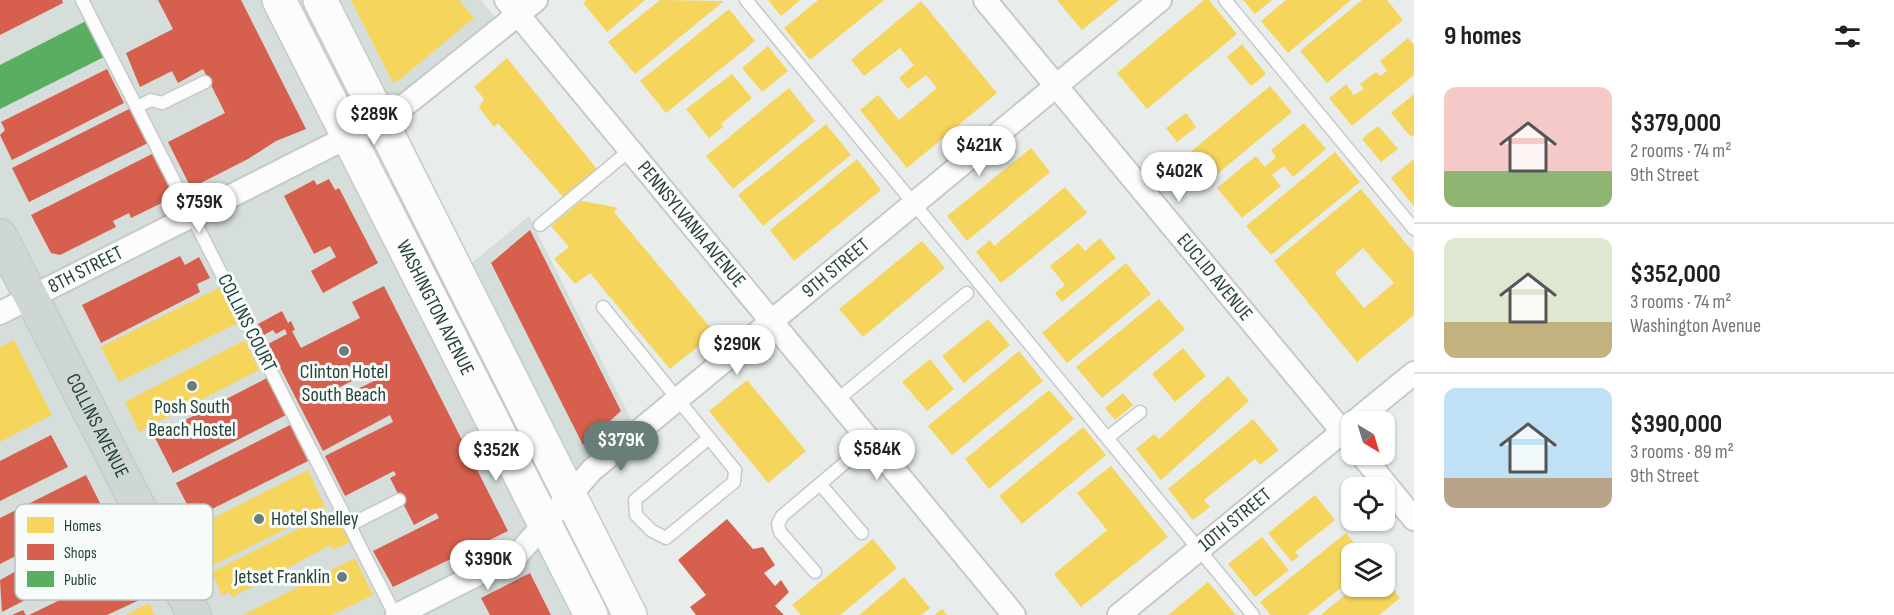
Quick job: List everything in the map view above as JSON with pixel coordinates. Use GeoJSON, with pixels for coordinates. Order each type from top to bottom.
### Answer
{"type":"FeatureCollection","features":[{"type":"Feature","properties":{"kind":"main road","name":"WASHINGTON AVENUE"},"geometry":{"type":"LineString","coordinates":[[279,0],[591,615]]}},
{"type":"Feature","properties":{"kind":"main road","name":"WASHINGTON AVENUE"},"geometry":{"type":"LineString","coordinates":[[320,0],[630,615]]}},
{"type":"Feature","properties":{"kind":"main road","name":"COLLINS AVENUE"},"geometry":{"type":"LineString","coordinates":[[0,236],[137,504]]}},
{"type":"Feature","properties":{"kind":"main road","name":"COLLINS AVENUE"},"geometry":{"type":"LineString","coordinates":[[186,600],[194,615]]}},
{"type":"Feature","properties":{"kind":"street","name":"8TH STREET"},"geometry":{"type":"LineString","coordinates":[[0,313],[381,120],[409,102],[512,7],[536,0]]}},
{"type":"Feature","properties":{"kind":"street","name":"EUCLID AVENUE"},"geometry":{"type":"LineString","coordinates":[[985,0],[1341,419]]}},
{"type":"Feature","properties":{"kind":"street","name":"9TH STREET"},"geometry":{"type":"LineString","coordinates":[[396,615],[518,554],[592,470],[1160,0]]}},
{"type":"Feature","properties":{"kind":"street","name":"PENNSYLVANIA AVENUE"},"geometry":{"type":"LineString","coordinates":[[512,7],[1014,615]]}},
{"type":"Feature","properties":{"kind":"street","name":"10TH STREET"},"geometry":{"type":"LineString","coordinates":[[1371,411],[1414,373]]}},
{"type":"Feature","properties":{"kind":"street","name":"10TH STREET"},"geometry":{"type":"LineString","coordinates":[[1119,615],[1341,437]]}},
{"type":"Feature","properties":{"kind":"street"},"geometry":{"type":"LineString","coordinates":[[1370,465],[1414,519]]}},
{"type":"Feature","properties":{"kind":"lane","name":"COLLINS COURT"},"geometry":{"type":"LineString","coordinates":[[82,0],[396,615]]}},
{"type":"Feature","properties":{"kind":"lane"},"geometry":{"type":"LineString","coordinates":[[746,0],[1253,615]]}},
{"type":"Feature","properties":{"kind":"lane"},"geometry":{"type":"LineString","coordinates":[[1225,0],[1414,229]]}},
{"type":"Feature","properties":{"kind":"lane"},"geometry":{"type":"LineString","coordinates":[[137,107],[151,100],[162,103],[205,82]]}},
{"type":"Feature","properties":{"kind":"lane"},"geometry":{"type":"LineString","coordinates":[[540,225],[630,150]]}},
{"type":"Feature","properties":{"kind":"lane"},"geometry":{"type":"LineString","coordinates":[[837,400],[967,293]]}},
{"type":"Feature","properties":{"kind":"lane"},"geometry":{"type":"LineString","coordinates":[[603,307],[735,470],[734,482],[666,538],[652,531],[636,515],[635,500],[709,438]]}},
{"type":"Feature","properties":{"kind":"lane"},"geometry":{"type":"LineString","coordinates":[[1107,438],[1140,412]]}},
{"type":"Feature","properties":{"kind":"lane"},"geometry":{"type":"LineString","coordinates":[[814,572],[780,532],[778,524],[782,516],[871,441]]}},
{"type":"Feature","properties":{"kind":"lane"},"geometry":{"type":"LineString","coordinates":[[820,484],[862,533]]}},
{"type":"Feature","properties":{"kind":"lane"},"geometry":{"type":"LineString","coordinates":[[350,525],[399,500]]}},
{"type":"Feature","properties":{"kind":"shaded area"},"geometry":{"type":"Polygon","coordinates":[[[0,0],[481,0],[509,34],[341,159],[419,306],[529,216],[633,423],[522,516],[573,615],[403,615],[308,432],[389,615],[0,615],[0,324],[28,310],[0,250],[0,0]]]}},
{"type":"Feature","properties":{"kind":"building: Homes"},"geometry":{"type":"Polygon","coordinates":[[[351,0],[459,0],[474,18],[393,83],[351,0]]]}},
{"type":"Feature","properties":{"kind":"building: Homes"},"geometry":{"type":"Polygon","coordinates":[[[586,0],[645,0],[607,32],[583,3],[586,0]]]}},
{"type":"Feature","properties":{"kind":"building: Homes"},"geometry":{"type":"Polygon","coordinates":[[[660,0],[724,1],[635,74],[608,42],[660,0]]]}},
{"type":"Feature","properties":{"kind":"building: Homes"},"geometry":{"type":"Polygon","coordinates":[[[768,0],[800,0],[781,16],[768,0]]]}},
{"type":"Feature","properties":{"kind":"building: Homes"},"geometry":{"type":"Polygon","coordinates":[[[818,0],[884,0],[810,60],[784,28],[818,0]]]}},
{"type":"Feature","properties":{"kind":"building: Homes"},"geometry":{"type":"Polygon","coordinates":[[[1057,0],[1119,0],[1082,30],[1057,0]]]}},
{"type":"Feature","properties":{"kind":"building: Homes"},"geometry":{"type":"Polygon","coordinates":[[[1204,0],[1209,0],[1237,34],[1147,109],[1117,73],[1204,0]]]}},
{"type":"Feature","properties":{"kind":"building: Homes"},"geometry":{"type":"Polygon","coordinates":[[[1243,0],[1272,0],[1255,14],[1243,0]]]}},
{"type":"Feature","properties":{"kind":"building: Homes"},"geometry":{"type":"Polygon","coordinates":[[[1286,0],[1351,0],[1288,53],[1261,21],[1286,0]]]}},
{"type":"Feature","properties":{"kind":"building: Homes"},"geometry":{"type":"Polygon","coordinates":[[[1362,0],[1387,0],[1403,20],[1327,83],[1300,51],[1362,0]]]}},
{"type":"Feature","properties":{"kind":"building: Homes"},"geometry":{"type":"Polygon","coordinates":[[[921,1],[997,93],[907,168],[860,110],[878,95],[899,120],[937,88],[926,75],[908,89],[899,78],[914,65],[900,48],[864,76],[851,60],[921,1]]]}},
{"type":"Feature","properties":{"kind":"building: Homes"},"geometry":{"type":"Polygon","coordinates":[[[729,9],[755,41],[666,113],[640,81],[729,9]]]}},
{"type":"Feature","properties":{"kind":"building: Homes"},"geometry":{"type":"Polygon","coordinates":[[[1408,38],[1414,45],[1414,75],[1352,126],[1329,98],[1346,84],[1354,95],[1364,89],[1360,84],[1376,72],[1380,76],[1387,71],[1380,61],[1408,38]]]}},
{"type":"Feature","properties":{"kind":"building: Homes"},"geometry":{"type":"Polygon","coordinates":[[[1242,44],[1266,74],[1251,86],[1227,57],[1242,44]]]}},
{"type":"Feature","properties":{"kind":"building: Homes"},"geometry":{"type":"Polygon","coordinates":[[[768,46],[788,71],[762,92],[742,68],[768,46]]]}},
{"type":"Feature","properties":{"kind":"building: Homes"},"geometry":{"type":"Polygon","coordinates":[[[507,58],[597,169],[563,197],[498,123],[494,127],[479,107],[484,99],[474,87],[507,58]]]}},
{"type":"Feature","properties":{"kind":"building: Homes"},"geometry":{"type":"Polygon","coordinates":[[[732,74],[752,98],[721,124],[723,127],[709,138],[686,109],[732,74]]]}},
{"type":"Feature","properties":{"kind":"building: Homes"},"geometry":{"type":"Polygon","coordinates":[[[1270,86],[1292,112],[1210,180],[1188,154],[1270,86]]]}},
{"type":"Feature","properties":{"kind":"building: Homes"},"geometry":{"type":"Polygon","coordinates":[[[789,88],[815,121],[733,189],[706,156],[789,88]]]}},
{"type":"Feature","properties":{"kind":"building: Homes"},"geometry":{"type":"Polygon","coordinates":[[[1414,94],[1414,135],[1411,137],[1391,113],[1414,94]]]}},
{"type":"Feature","properties":{"kind":"building: Homes"},"geometry":{"type":"Polygon","coordinates":[[[1186,113],[1196,127],[1177,142],[1166,128],[1186,113]]]}},
{"type":"Feature","properties":{"kind":"building: Homes"},"geometry":{"type":"Polygon","coordinates":[[[1304,123],[1326,149],[1293,177],[1284,166],[1272,175],[1281,186],[1242,218],[1217,188],[1256,156],[1265,167],[1276,157],[1271,150],[1304,123]]]}},
{"type":"Feature","properties":{"kind":"building: Homes"},"geometry":{"type":"Polygon","coordinates":[[[826,124],[851,155],[763,226],[738,195],[826,124]]]}},
{"type":"Feature","properties":{"kind":"building: Homes"},"geometry":{"type":"Polygon","coordinates":[[[1378,126],[1398,149],[1381,162],[1362,139],[1378,126]]]}},
{"type":"Feature","properties":{"kind":"building: Homes"},"geometry":{"type":"Polygon","coordinates":[[[1031,148],[1050,172],[967,241],[947,216],[1031,148]]]}},
{"type":"Feature","properties":{"kind":"building: Homes"},"geometry":{"type":"Polygon","coordinates":[[[1335,152],[1360,182],[1271,255],[1246,226],[1335,152]]]}},
{"type":"Feature","properties":{"kind":"building: Homes"},"geometry":{"type":"Polygon","coordinates":[[[857,159],[881,190],[794,261],[770,230],[857,159]]]}},
{"type":"Feature","properties":{"kind":"building: Homes"},"geometry":{"type":"Polygon","coordinates":[[[1414,159],[1414,206],[1391,178],[1414,159]]]}},
{"type":"Feature","properties":{"kind":"building: Homes"},"geometry":{"type":"Polygon","coordinates":[[[1065,187],[1087,213],[1001,283],[976,252],[990,240],[994,246],[1065,187]]]}},
{"type":"Feature","properties":{"kind":"building: Homes"},"geometry":{"type":"Polygon","coordinates":[[[1361,189],[1414,253],[1414,315],[1357,362],[1274,261],[1361,189]],[[1363,248],[1335,273],[1364,308],[1394,283],[1363,248]]]}},
{"type":"Feature","properties":{"kind":"building: Homes"},"geometry":{"type":"Polygon","coordinates":[[[581,201],[615,207],[617,209],[614,212],[715,333],[670,369],[590,273],[575,284],[554,259],[569,247],[551,226],[581,201]]]}},
{"type":"Feature","properties":{"kind":"building: Homes"},"geometry":{"type":"Polygon","coordinates":[[[1100,238],[1116,258],[1062,302],[1055,293],[1065,285],[1050,266],[1078,243],[1085,251],[1100,238]]]}},
{"type":"Feature","properties":{"kind":"building: Homes"},"geometry":{"type":"Polygon","coordinates":[[[922,241],[945,268],[863,337],[839,309],[922,241]]]}},
{"type":"Feature","properties":{"kind":"building: Homes"},"geometry":{"type":"Polygon","coordinates":[[[1126,263],[1151,294],[1067,363],[1042,333],[1126,263]]]}},
{"type":"Feature","properties":{"kind":"building: Homes"},"geometry":{"type":"Polygon","coordinates":[[[220,287],[238,323],[119,382],[101,347],[220,287]]]}},
{"type":"Feature","properties":{"kind":"building: Homes"},"geometry":{"type":"Polygon","coordinates":[[[1159,299],[1185,329],[1102,398],[1076,367],[1159,299]]]}},
{"type":"Feature","properties":{"kind":"building: Homes"},"geometry":{"type":"Polygon","coordinates":[[[988,319],[1010,345],[964,383],[942,356],[988,319]]]}},
{"type":"Feature","properties":{"kind":"building: Homes"},"geometry":{"type":"Polygon","coordinates":[[[14,340],[52,415],[0,442],[0,347],[14,340]]]}},
{"type":"Feature","properties":{"kind":"building: Homes","name":"Posh South Beach Hostel"},"geometry":{"type":"Polygon","coordinates":[[[245,340],[259,370],[139,432],[125,402],[245,340]]]}},
{"type":"Feature","properties":{"kind":"building: Homes"},"geometry":{"type":"Polygon","coordinates":[[[1183,348],[1206,376],[1175,402],[1152,374],[1183,348]]]}},
{"type":"Feature","properties":{"kind":"building: Homes"},"geometry":{"type":"Polygon","coordinates":[[[1019,351],[1043,381],[952,455],[928,426],[1019,351]]]}},
{"type":"Feature","properties":{"kind":"building: Homes"},"geometry":{"type":"Polygon","coordinates":[[[930,359],[954,389],[927,411],[902,382],[930,359]]]}},
{"type":"Feature","properties":{"kind":"building: Homes"},"geometry":{"type":"Polygon","coordinates":[[[1228,376],[1249,401],[1161,480],[1136,449],[1154,434],[1159,439],[1228,376]]]}},
{"type":"Feature","properties":{"kind":"building: Homes"},"geometry":{"type":"Polygon","coordinates":[[[747,380],[806,451],[768,483],[709,411],[747,380]]]}},
{"type":"Feature","properties":{"kind":"building: Homes"},"geometry":{"type":"Polygon","coordinates":[[[1049,390],[1074,419],[989,489],[965,459],[1049,390]]]}},
{"type":"Feature","properties":{"kind":"building: Homes"},"geometry":{"type":"Polygon","coordinates":[[[1123,393],[1133,405],[1115,420],[1105,408],[1123,393]]]}},
{"type":"Feature","properties":{"kind":"building: Homes"},"geometry":{"type":"Polygon","coordinates":[[[1253,419],[1279,450],[1260,465],[1255,459],[1204,500],[1210,507],[1193,520],[1168,489],[1253,419]]]}},
{"type":"Feature","properties":{"kind":"building: Homes"},"geometry":{"type":"Polygon","coordinates":[[[1083,427],[1106,455],[1022,524],[999,496],[1083,427]]]}},
{"type":"Feature","properties":{"kind":"building: Homes"},"geometry":{"type":"Polygon","coordinates":[[[1111,466],[1168,537],[1081,607],[1054,574],[1107,530],[1077,493],[1111,466]]]}},
{"type":"Feature","properties":{"kind":"building: Homes","name":"Hotel Shelley"},"geometry":{"type":"Polygon","coordinates":[[[308,470],[326,509],[213,566],[213,518],[308,470]]]}},
{"type":"Feature","properties":{"kind":"building: Homes"},"geometry":{"type":"Polygon","coordinates":[[[1315,495],[1335,520],[1295,552],[1299,556],[1292,562],[1268,533],[1315,495]]]}},
{"type":"Feature","properties":{"kind":"building: Homes"},"geometry":{"type":"Polygon","coordinates":[[[334,511],[350,542],[333,550],[331,545],[232,597],[229,592],[222,596],[213,572],[334,511]]]}},
{"type":"Feature","properties":{"kind":"building: Homes"},"geometry":{"type":"Polygon","coordinates":[[[1346,533],[1354,543],[1341,543],[1341,588],[1307,615],[1271,615],[1260,602],[1346,533]]]}},
{"type":"Feature","properties":{"kind":"building: Homes"},"geometry":{"type":"Polygon","coordinates":[[[1262,537],[1289,570],[1255,597],[1228,564],[1262,537]]]}},
{"type":"Feature","properties":{"kind":"building: Homes"},"geometry":{"type":"Polygon","coordinates":[[[873,539],[897,568],[840,615],[801,615],[792,605],[873,539]]]}},
{"type":"Feature","properties":{"kind":"building: Homes","name":"Jetset Franklin"},"geometry":{"type":"Polygon","coordinates":[[[355,558],[373,595],[332,615],[243,615],[355,558]]]}},
{"type":"Feature","properties":{"kind":"building: Homes"},"geometry":{"type":"Polygon","coordinates":[[[904,577],[930,608],[921,615],[859,615],[904,577]]]}},
{"type":"Feature","properties":{"kind":"building: Homes"},"geometry":{"type":"Polygon","coordinates":[[[1208,582],[1236,615],[1168,615],[1208,582]]]}},
{"type":"Feature","properties":{"kind":"building: Homes"},"geometry":{"type":"Polygon","coordinates":[[[1395,592],[1400,598],[1379,615],[1321,615],[1343,597],[1395,597],[1395,592]]]}},
{"type":"Feature","properties":{"kind":"building: Homes"},"geometry":{"type":"Polygon","coordinates":[[[149,603],[155,615],[126,615],[149,603]]]}},
{"type":"Feature","properties":{"kind":"building: Homes"},"geometry":{"type":"Polygon","coordinates":[[[942,609],[947,615],[934,615],[942,609]]]}},
{"type":"Feature","properties":{"kind":"building: Shops"},"geometry":{"type":"Polygon","coordinates":[[[0,0],[62,0],[63,3],[0,35],[0,0]]]}},
{"type":"Feature","properties":{"kind":"building: Shops"},"geometry":{"type":"Polygon","coordinates":[[[158,0],[241,0],[306,129],[276,141],[248,159],[191,188],[168,142],[225,113],[203,69],[178,83],[172,71],[140,87],[126,53],[173,29],[158,0]]]}},
{"type":"Feature","properties":{"kind":"building: Shops"},"geometry":{"type":"Polygon","coordinates":[[[107,69],[124,103],[12,160],[0,135],[5,130],[1,122],[107,69]]]}},
{"type":"Feature","properties":{"kind":"building: Shops"},"geometry":{"type":"Polygon","coordinates":[[[131,108],[148,143],[29,202],[12,168],[131,108]]]}},
{"type":"Feature","properties":{"kind":"building: Shops"},"geometry":{"type":"Polygon","coordinates":[[[152,154],[174,197],[131,218],[129,213],[113,221],[116,227],[60,255],[51,253],[31,215],[152,154]]]}},
{"type":"Feature","properties":{"kind":"building: Shops"},"geometry":{"type":"Polygon","coordinates":[[[329,179],[335,190],[339,188],[378,263],[323,293],[311,271],[336,257],[330,246],[314,254],[284,196],[314,180],[317,185],[329,179]]]}},
{"type":"Feature","properties":{"kind":"building: Shops"},"geometry":{"type":"Polygon","coordinates":[[[530,230],[621,411],[583,445],[491,263],[530,230]]]}},
{"type":"Feature","properties":{"kind":"building: Shops"},"geometry":{"type":"Polygon","coordinates":[[[180,256],[185,265],[199,257],[210,278],[197,284],[200,292],[101,343],[82,305],[180,256]]]}},
{"type":"Feature","properties":{"kind":"building: Shops"},"geometry":{"type":"Polygon","coordinates":[[[384,286],[508,531],[393,587],[373,551],[439,518],[436,513],[414,525],[390,478],[396,475],[394,471],[345,496],[325,456],[393,422],[390,415],[323,451],[268,344],[287,334],[285,329],[276,334],[273,330],[264,335],[258,324],[282,311],[288,323],[291,321],[295,330],[292,331],[301,348],[360,318],[352,302],[384,286]],[[376,369],[320,397],[325,405],[380,378],[376,369]]]}},
{"type":"Feature","properties":{"kind":"building: Shops"},"geometry":{"type":"Polygon","coordinates":[[[267,378],[286,415],[173,473],[154,436],[267,378]]]}},
{"type":"Feature","properties":{"kind":"building: Shops"},"geometry":{"type":"Polygon","coordinates":[[[290,425],[308,461],[213,508],[213,504],[187,504],[176,483],[290,425]]]}},
{"type":"Feature","properties":{"kind":"building: Shops"},"geometry":{"type":"Polygon","coordinates":[[[51,435],[68,467],[0,501],[0,461],[51,435]]]}},
{"type":"Feature","properties":{"kind":"building: Shops"},"geometry":{"type":"Polygon","coordinates":[[[86,475],[100,504],[28,504],[86,475]]]}},
{"type":"Feature","properties":{"kind":"building: Shops"},"geometry":{"type":"Polygon","coordinates":[[[15,510],[15,556],[0,564],[0,518],[15,510]]]}},
{"type":"Feature","properties":{"kind":"building: Shops"},"geometry":{"type":"Polygon","coordinates":[[[727,519],[753,549],[763,547],[775,565],[764,573],[775,586],[781,580],[789,592],[775,606],[784,615],[696,615],[690,607],[706,595],[678,560],[727,519]]]}},
{"type":"Feature","properties":{"kind":"building: Shops"},"geometry":{"type":"Polygon","coordinates":[[[15,572],[15,600],[25,600],[2,612],[0,580],[15,572]]]}},
{"type":"Feature","properties":{"kind":"building: Shops"},"geometry":{"type":"Polygon","coordinates":[[[530,573],[551,615],[490,615],[481,598],[530,573]]]}},
{"type":"Feature","properties":{"kind":"building: Shops"},"geometry":{"type":"Polygon","coordinates":[[[60,600],[140,600],[107,615],[29,615],[60,600]]]}},
{"type":"Feature","properties":{"kind":"building: Shops"},"geometry":{"type":"Polygon","coordinates":[[[23,610],[26,615],[12,615],[23,610]]]}},
{"type":"Feature","properties":{"kind":"building: Public"},"geometry":{"type":"Polygon","coordinates":[[[86,21],[104,57],[0,109],[0,65],[86,21]]]}},
{"type":"Feature","properties":{"kind":"place","name":"Clinton Hotel South Beach"},"geometry":{"type":"Point","coordinates":[344,351]}},
{"type":"Feature","properties":{"kind":"place","name":"Posh South Beach Hostel"},"geometry":{"type":"Point","coordinates":[192,386]}},
{"type":"Feature","properties":{"kind":"place","name":"Hotel Shelley"},"geometry":{"type":"Point","coordinates":[259,519]}},
{"type":"Feature","properties":{"kind":"place","name":"Jetset Franklin"},"geometry":{"type":"Point","coordinates":[342,577]}}]}
